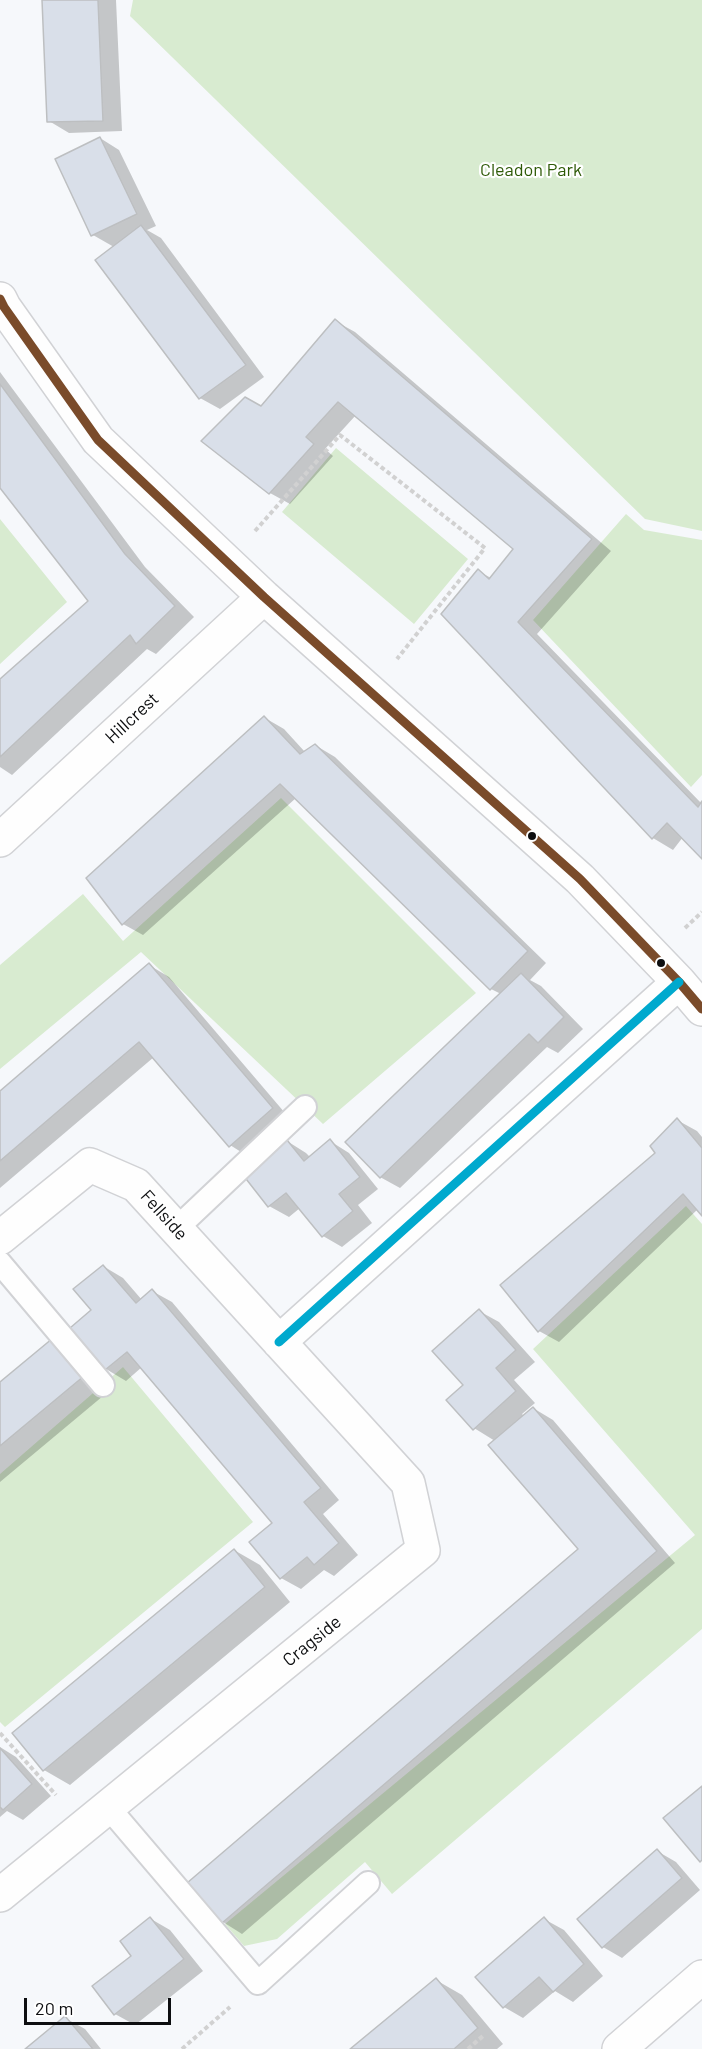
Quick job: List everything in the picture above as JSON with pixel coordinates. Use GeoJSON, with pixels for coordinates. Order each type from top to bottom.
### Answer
{"type":"FeatureCollection","features":[{"type":"Feature","properties":{"kind":"street"},"geometry":{"type":"LineString","coordinates":[[0,299],[4,308],[98,440],[264,597],[580,879],[680,982],[702,1009]]}},
{"type":"Feature","properties":{"kind":"street","name":"Hillcrest"},"geometry":{"type":"LineString","coordinates":[[0,840],[264,597]]}},
{"type":"Feature","properties":{"kind":"street"},"geometry":{"type":"LineString","coordinates":[[279,1342],[680,982]]}},
{"type":"Feature","properties":{"kind":"street","name":"Fellside"},"geometry":{"type":"LineString","coordinates":[[0,1238],[90,1165],[136,1185],[279,1342]]}},
{"type":"Feature","properties":{"kind":"street","name":"Cragside"},"geometry":{"type":"LineString","coordinates":[[0,1895],[423,1550],[408,1483],[279,1342]]}},
{"type":"Feature","properties":{"kind":"street"},"geometry":{"type":"LineString","coordinates":[[619,2049],[702,1977]]}},
{"type":"Feature","properties":{"kind":"lane"},"geometry":{"type":"LineString","coordinates":[[176,1229],[305,1107]]}},
{"type":"Feature","properties":{"kind":"lane"},"geometry":{"type":"LineString","coordinates":[[0,1263],[103,1385]]}},
{"type":"Feature","properties":{"kind":"lane"},"geometry":{"type":"LineString","coordinates":[[96,1817],[258,1983],[368,1883]]}},
{"type":"Feature","properties":{"kind":"path"},"geometry":{"type":"LineString","coordinates":[[227,562],[340,435],[484,548],[371,692]]}},
{"type":"Feature","properties":{"kind":"path"},"geometry":{"type":"LineString","coordinates":[[0,1733],[96,1817]]}},
{"type":"Feature","properties":{"kind":"path"},"geometry":{"type":"LineString","coordinates":[[182,2049],[258,1983]]}},
{"type":"Feature","properties":{"kind":"path"},"geometry":{"type":"LineString","coordinates":[[468,2049],[484,2035]]}},
{"type":"Feature","properties":{"kind":"green space","name":"Cleadon Park"},"geometry":{"type":"Polygon","coordinates":[[[133,0],[702,0],[702,531],[645,519],[130,16],[133,0]]]}},
{"type":"Feature","properties":{"kind":"green space"},"geometry":{"type":"Polygon","coordinates":[[[336,448],[468,559],[414,624],[282,512],[336,448]]]}},
{"type":"Feature","properties":{"kind":"green space"},"geometry":{"type":"Polygon","coordinates":[[[626,514],[644,530],[702,540],[702,775],[691,787],[533,620],[626,514]]]}},
{"type":"Feature","properties":{"kind":"green space"},"geometry":{"type":"Polygon","coordinates":[[[0,519],[67,602],[0,664],[0,519]]]}},
{"type":"Feature","properties":{"kind":"green space"},"geometry":{"type":"Polygon","coordinates":[[[281,798],[476,993],[323,1124],[141,952],[0,1069],[0,965],[83,894],[123,941],[281,798]]]}},
{"type":"Feature","properties":{"kind":"green space"},"geometry":{"type":"Polygon","coordinates":[[[686,1206],[702,1224],[702,1629],[392,1894],[365,1862],[277,1939],[244,1946],[225,1924],[695,1535],[533,1349],[686,1206]]]}},
{"type":"Feature","properties":{"kind":"green space"},"geometry":{"type":"Polygon","coordinates":[[[123,1367],[253,1522],[5,1727],[0,1722],[0,1474],[123,1367]]]}},
{"type":"Feature","properties":{"kind":"building"},"geometry":{"type":"Polygon","coordinates":[[[42,0],[98,0],[103,121],[47,122],[42,0]]]}},
{"type":"Feature","properties":{"kind":"building"},"geometry":{"type":"Polygon","coordinates":[[[100,137],[137,214],[91,236],[55,159],[100,137]]]}},
{"type":"Feature","properties":{"kind":"building"},"geometry":{"type":"Polygon","coordinates":[[[141,225],[246,365],[199,399],[95,260],[141,225]]]}},
{"type":"Feature","properties":{"kind":"building"},"geometry":{"type":"Polygon","coordinates":[[[335,319],[592,539],[518,622],[698,807],[702,801],[702,859],[667,823],[652,839],[441,614],[478,569],[489,579],[513,549],[338,402],[306,437],[314,444],[269,494],[201,441],[245,397],[261,406],[335,319]]]}},
{"type":"Feature","properties":{"kind":"building"},"geometry":{"type":"Polygon","coordinates":[[[0,384],[125,554],[175,606],[136,644],[130,635],[0,757],[0,679],[88,601],[0,488],[0,384]]]}},
{"type":"Feature","properties":{"kind":"building"},"geometry":{"type":"Polygon","coordinates":[[[264,716],[300,754],[315,744],[528,951],[490,990],[280,784],[122,925],[86,878],[264,716]]]}},
{"type":"Feature","properties":{"kind":"building"},"geometry":{"type":"Polygon","coordinates":[[[149,963],[273,1108],[229,1147],[139,1042],[0,1161],[0,1091],[149,963]]]}},
{"type":"Feature","properties":{"kind":"building"},"geometry":{"type":"Polygon","coordinates":[[[521,973],[564,1017],[538,1043],[529,1034],[380,1178],[345,1142],[521,973]]]}},
{"type":"Feature","properties":{"kind":"building"},"geometry":{"type":"Polygon","coordinates":[[[677,1118],[702,1148],[702,1216],[683,1194],[538,1332],[500,1285],[655,1153],[650,1146],[677,1118]]]}},
{"type":"Feature","properties":{"kind":"building"},"geometry":{"type":"Polygon","coordinates":[[[330,1139],[360,1177],[339,1194],[353,1211],[322,1237],[286,1193],[268,1207],[243,1175],[287,1140],[304,1161],[330,1139]]]}},
{"type":"Feature","properties":{"kind":"building"},"geometry":{"type":"Polygon","coordinates":[[[103,1265],[136,1303],[152,1289],[321,1488],[304,1502],[339,1543],[314,1565],[307,1557],[280,1579],[249,1542],[272,1523],[127,1352],[105,1370],[70,1328],[91,1310],[73,1289],[103,1265]]]}},
{"type":"Feature","properties":{"kind":"building"},"geometry":{"type":"Polygon","coordinates":[[[479,1309],[516,1350],[496,1368],[516,1391],[473,1430],[446,1400],[463,1385],[432,1351],[479,1309]]]}},
{"type":"Feature","properties":{"kind":"building"},"geometry":{"type":"Polygon","coordinates":[[[53,1338],[84,1376],[0,1446],[0,1382],[53,1338]]]}},
{"type":"Feature","properties":{"kind":"building"},"geometry":{"type":"Polygon","coordinates":[[[533,1407],[657,1551],[222,1923],[187,1883],[578,1549],[488,1445],[533,1407]]]}},
{"type":"Feature","properties":{"kind":"building"},"geometry":{"type":"Polygon","coordinates":[[[234,1549],[265,1587],[43,1771],[12,1733],[234,1549]]]}},
{"type":"Feature","properties":{"kind":"building"},"geometry":{"type":"Polygon","coordinates":[[[0,1748],[32,1784],[3,1810],[0,1807],[0,1748]]]}},
{"type":"Feature","properties":{"kind":"building"},"geometry":{"type":"Polygon","coordinates":[[[702,1786],[702,1860],[700,1862],[663,1818],[702,1786]]]}},
{"type":"Feature","properties":{"kind":"building"},"geometry":{"type":"Polygon","coordinates":[[[657,1849],[682,1878],[602,1948],[577,1919],[657,1849]]]}},
{"type":"Feature","properties":{"kind":"building"},"geometry":{"type":"Polygon","coordinates":[[[150,1917],[184,1959],[114,2015],[92,1986],[131,1956],[120,1941],[150,1917]]]}},
{"type":"Feature","properties":{"kind":"building"},"geometry":{"type":"Polygon","coordinates":[[[544,1917],[584,1964],[553,1992],[539,1977],[503,2008],[475,1977],[544,1917]]]}},
{"type":"Feature","properties":{"kind":"building"},"geometry":{"type":"Polygon","coordinates":[[[436,1978],[478,2028],[454,2049],[350,2049],[436,1978]]]}},
{"type":"Feature","properties":{"kind":"building"},"geometry":{"type":"Polygon","coordinates":[[[65,2016],[93,2049],[25,2049],[65,2016]]]}},
{"type":"Feature","properties":{"kind":"transit line"},"geometry":{"type":"LineString","coordinates":[[0,299],[98,440],[264,597],[580,879],[702,1009]]}},
{"type":"Feature","properties":{"kind":"transit line"},"geometry":{"type":"LineString","coordinates":[[279,1342],[679,982]]}}]}
